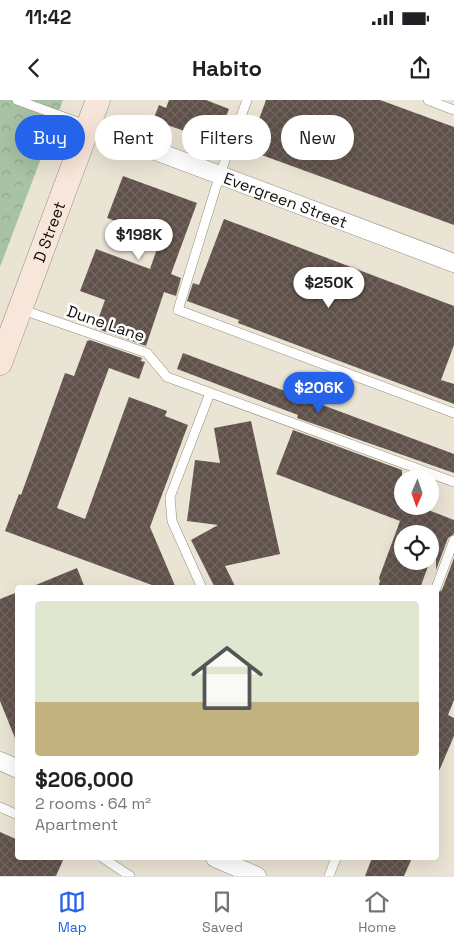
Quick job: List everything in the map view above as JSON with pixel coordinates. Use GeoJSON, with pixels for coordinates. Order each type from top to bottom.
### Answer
{"type":"FeatureCollection","features":[{"type":"Feature","properties":{"kind":"street","name":"D Street"},"geometry":{"type":"LineString","coordinates":[[0,363],[98,100]]}},
{"type":"Feature","properties":{"kind":"street","name":"Evergreen Street"},"geometry":{"type":"LineString","coordinates":[[89,126],[454,263]]}},
{"type":"Feature","properties":{"kind":"street"},"geometry":{"type":"LineString","coordinates":[[0,761],[15,768]]}},
{"type":"Feature","properties":{"kind":"street"},"geometry":{"type":"LineString","coordinates":[[220,860],[257,876]]}},
{"type":"Feature","properties":{"kind":"lane"},"geometry":{"type":"LineString","coordinates":[[17,100],[89,126]]}},
{"type":"Feature","properties":{"kind":"lane"},"geometry":{"type":"LineString","coordinates":[[247,100],[220,174],[178,310],[454,413]]}},
{"type":"Feature","properties":{"kind":"lane"},"geometry":{"type":"LineString","coordinates":[[428,100],[454,110]]}},
{"type":"Feature","properties":{"kind":"lane","name":"Dune Lane"},"geometry":{"type":"LineString","coordinates":[[20,309],[147,353],[168,377],[454,482]]}},
{"type":"Feature","properties":{"kind":"lane"},"geometry":{"type":"LineString","coordinates":[[201,585],[172,521],[170,497],[210,392]]}},
{"type":"Feature","properties":{"kind":"lane"},"geometry":{"type":"LineString","coordinates":[[437,585],[454,540]]}},
{"type":"Feature","properties":{"kind":"lane"},"geometry":{"type":"LineString","coordinates":[[0,807],[15,814]]}},
{"type":"Feature","properties":{"kind":"lane"},"geometry":{"type":"LineString","coordinates":[[106,860],[130,876]]}},
{"type":"Feature","properties":{"kind":"lane"},"geometry":{"type":"LineString","coordinates":[[329,876],[335,860]]}},
{"type":"Feature","properties":{"kind":"green space"},"geometry":{"type":"Polygon","coordinates":[[[0,100],[63,100],[57,115],[15,115],[15,160],[40,160],[0,267],[0,100]]]}},
{"type":"Feature","properties":{"kind":"building"},"geometry":{"type":"Polygon","coordinates":[[[169,100],[206,100],[229,109],[227,115],[182,115],[182,130],[172,127],[172,115],[155,115],[159,105],[166,108],[169,100]]]}},
{"type":"Feature","properties":{"kind":"building"},"geometry":{"type":"Polygon","coordinates":[[[266,100],[380,100],[454,127],[454,225],[271,158],[271,115],[261,115],[266,100]]]}},
{"type":"Feature","properties":{"kind":"building"},"geometry":{"type":"Polygon","coordinates":[[[123,176],[197,203],[171,274],[181,278],[176,296],[164,292],[146,346],[95,328],[105,300],[80,291],[96,249],[150,269],[161,237],[107,218],[123,176]]]}},
{"type":"Feature","properties":{"kind":"building"},"geometry":{"type":"Polygon","coordinates":[[[224,219],[454,306],[454,345],[441,380],[454,384],[454,404],[238,323],[239,320],[187,301],[193,283],[199,285],[224,219]]]}},
{"type":"Feature","properties":{"kind":"building"},"geometry":{"type":"Polygon","coordinates":[[[90,340],[142,358],[141,361],[145,362],[139,379],[109,368],[57,508],[85,519],[129,397],[167,411],[165,416],[188,425],[150,527],[175,585],[152,585],[5,531],[19,494],[21,495],[65,373],[74,376],[87,341],[90,340]]]}},
{"type":"Feature","properties":{"kind":"building"},"geometry":{"type":"Polygon","coordinates":[[[183,353],[454,454],[454,473],[297,418],[298,415],[177,369],[183,353]]]}},
{"type":"Feature","properties":{"kind":"building"},"geometry":{"type":"Polygon","coordinates":[[[251,421],[280,554],[225,566],[234,585],[214,585],[191,540],[218,525],[187,521],[195,460],[220,463],[214,428],[251,421]]]}},
{"type":"Feature","properties":{"kind":"building"},"geometry":{"type":"Polygon","coordinates":[[[293,430],[402,470],[394,470],[394,515],[439,514],[454,520],[454,534],[448,538],[439,562],[439,525],[399,525],[400,521],[276,474],[293,430]]]}},
{"type":"Feature","properties":{"kind":"building"},"geometry":{"type":"Polygon","coordinates":[[[394,537],[394,570],[427,570],[421,585],[379,585],[379,578],[394,537]]]}},
{"type":"Feature","properties":{"kind":"building"},"geometry":{"type":"Polygon","coordinates":[[[454,558],[454,700],[448,715],[454,718],[454,736],[439,771],[439,592],[442,590],[454,558]]]}},
{"type":"Feature","properties":{"kind":"building"},"geometry":{"type":"Polygon","coordinates":[[[77,568],[84,585],[36,585],[77,568]]]}},
{"type":"Feature","properties":{"kind":"building"},"geometry":{"type":"Polygon","coordinates":[[[15,593],[15,738],[0,701],[0,599],[15,593]]]}},
{"type":"Feature","properties":{"kind":"building"},"geometry":{"type":"Polygon","coordinates":[[[0,832],[15,839],[15,860],[63,860],[56,876],[0,876],[0,832]]]}},
{"type":"Feature","properties":{"kind":"building"},"geometry":{"type":"Polygon","coordinates":[[[371,860],[411,860],[404,876],[365,876],[371,860]]]}}]}
